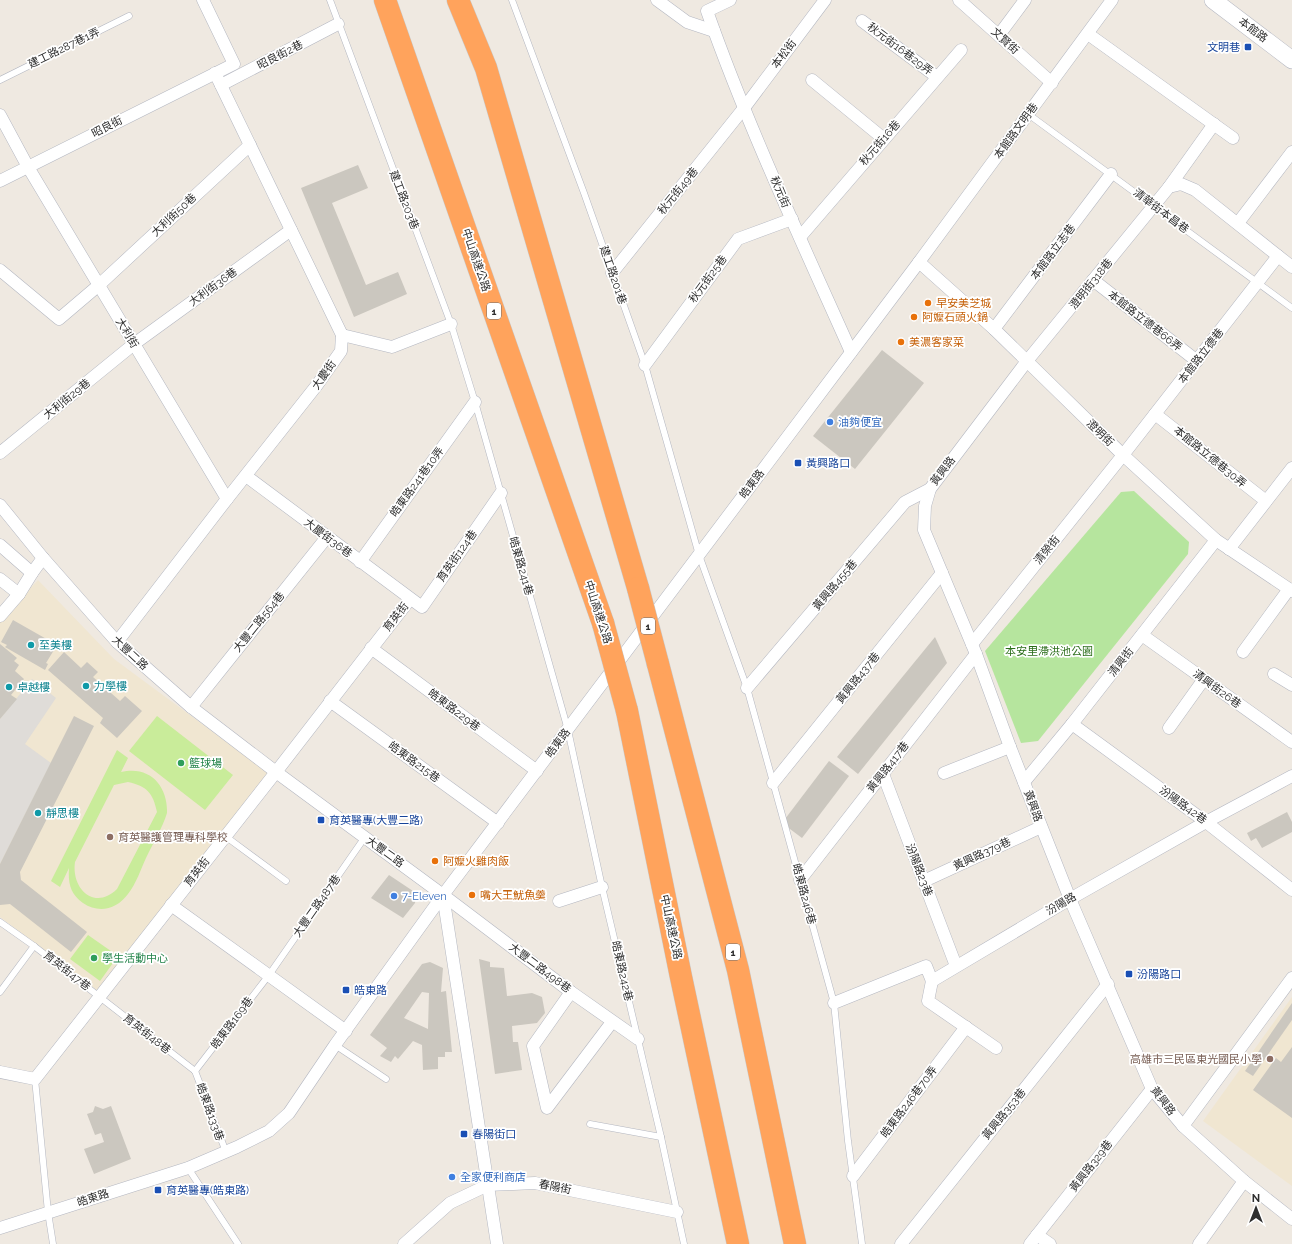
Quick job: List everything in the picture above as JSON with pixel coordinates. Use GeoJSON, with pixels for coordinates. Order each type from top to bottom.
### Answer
{"type":"FeatureCollection","features":[{"type":"Feature","properties":{"kind":"highway","name":"中山高速公路"},"geometry":{"type":"LineString","coordinates":[[385,0],[603,623],[627,711],[681,977],[738,1244]]}},
{"type":"Feature","properties":{"kind":"highway","name":"1"},"geometry":{"type":"LineString","coordinates":[[458,0],[486,68],[638,588],[738,970],[795,1244]]}},
{"type":"Feature","properties":{"kind":"street","name":"昭良街"},"geometry":{"type":"LineString","coordinates":[[0,181],[234,64],[204,0]]}},
{"type":"Feature","properties":{"kind":"street"},"geometry":{"type":"LineString","coordinates":[[657,0],[687,22],[714,30]]}},
{"type":"Feature","properties":{"kind":"street","name":"秋元街"},"geometry":{"type":"LineString","coordinates":[[730,0],[707,11],[744,108],[800,238],[852,352]]}},
{"type":"Feature","properties":{"kind":"street","name":"本松街"},"geometry":{"type":"LineString","coordinates":[[744,108],[825,0]]}},
{"type":"Feature","properties":{"kind":"street"},"geometry":{"type":"LineString","coordinates":[[999,35],[1025,0]]}},
{"type":"Feature","properties":{"kind":"street","name":"本館路文明巷"},"geometry":{"type":"LineString","coordinates":[[920,262],[1112,0]]}},
{"type":"Feature","properties":{"kind":"street","name":"本館路"},"geometry":{"type":"LineString","coordinates":[[1213,0],[1292,60]]}},
{"type":"Feature","properties":{"kind":"street","name":"文賢街"},"geometry":{"type":"LineString","coordinates":[[966,2],[999,35],[1052,83]]}},
{"type":"Feature","properties":{"kind":"street","name":"秋元街16巷29弄"},"geometry":{"type":"LineString","coordinates":[[862,21],[937,77]]}},
{"type":"Feature","properties":{"kind":"street","name":"昭良街2巷"},"geometry":{"type":"LineString","coordinates":[[221,86],[338,24]]}},
{"type":"Feature","properties":{"kind":"street"},"geometry":{"type":"LineString","coordinates":[[1088,34],[1233,138]]}},
{"type":"Feature","properties":{"kind":"street","name":"秋元街16巷"},"geometry":{"type":"LineString","coordinates":[[800,238],[961,50]]}},
{"type":"Feature","properties":{"kind":"street"},"geometry":{"type":"LineString","coordinates":[[215,73],[342,335],[392,347],[451,324]]}},
{"type":"Feature","properties":{"kind":"street"},"geometry":{"type":"LineString","coordinates":[[812,80],[884,139]]}},
{"type":"Feature","properties":{"kind":"street","name":"秋元街49巷"},"geometry":{"type":"LineString","coordinates":[[612,273],[744,108]]}},
{"type":"Feature","properties":{"kind":"street","name":"大利街"},"geometry":{"type":"LineString","coordinates":[[0,115],[28,167],[227,499]]}},
{"type":"Feature","properties":{"kind":"street"},"geometry":{"type":"LineString","coordinates":[[1154,206],[1214,124]]}},
{"type":"Feature","properties":{"kind":"street","name":"大利街50巷"},"geometry":{"type":"LineString","coordinates":[[0,270],[59,319],[99,285],[250,145]]}},
{"type":"Feature","properties":{"kind":"street"},"geometry":{"type":"LineString","coordinates":[[1238,223],[1292,152]]}},
{"type":"Feature","properties":{"kind":"street","name":"本館路立志巷"},"geometry":{"type":"LineString","coordinates":[[994,329],[1111,174]]}},
{"type":"Feature","properties":{"kind":"street"},"geometry":{"type":"LineString","coordinates":[[1169,187],[1181,184],[1195,190],[1292,267]]}},
{"type":"Feature","properties":{"kind":"street","name":"澄明街318巷"},"geometry":{"type":"LineString","coordinates":[[1027,361],[1154,206]]}},
{"type":"Feature","properties":{"kind":"street","name":"秋元街25巷"},"geometry":{"type":"LineString","coordinates":[[644,365],[738,239],[792,219]]}},
{"type":"Feature","properties":{"kind":"street","name":"大利街36巷"},"geometry":{"type":"LineString","coordinates":[[134,344],[291,230]]}},
{"type":"Feature","properties":{"kind":"street","name":"本館路立德巷"},"geometry":{"type":"LineString","coordinates":[[1123,455],[1278,256]]}},
{"type":"Feature","properties":{"kind":"street","name":"澄明街"},"geometry":{"type":"LineString","coordinates":[[920,262],[994,329],[1123,455],[1216,540],[1291,590]]}},
{"type":"Feature","properties":{"kind":"street","name":"皓東路"},"geometry":{"type":"LineString","coordinates":[[0,1228],[188,1168],[226,1152],[269,1131],[289,1113],[335,1044],[443,895],[920,262]]}},
{"type":"Feature","properties":{"kind":"street","name":"本館路立德巷66弄"},"geometry":{"type":"LineString","coordinates":[[1093,280],[1196,361]]}},
{"type":"Feature","properties":{"kind":"street","name":"大慶街"},"geometry":{"type":"LineString","coordinates":[[117,642],[317,385],[341,351],[342,335]]}},
{"type":"Feature","properties":{"kind":"street","name":"大利街29巷"},"geometry":{"type":"LineString","coordinates":[[0,453],[134,344]]}},
{"type":"Feature","properties":{"kind":"street","name":"黃興路"},"geometry":{"type":"LineString","coordinates":[[1027,361],[930,489],[925,506],[924,530],[974,649],[1010,747],[1070,899],[1108,984],[1152,1089],[1183,1126],[1244,1181],[1292,1219]]}},
{"type":"Feature","properties":{"kind":"street","name":"皓東路241巷10弄"},"geometry":{"type":"LineString","coordinates":[[360,562],[475,402]]}},
{"type":"Feature","properties":{"kind":"street","name":"本館路立德巷30弄"},"geometry":{"type":"LineString","coordinates":[[1155,414],[1266,501]]}},
{"type":"Feature","properties":{"kind":"street","name":"清榮街"},"geometry":{"type":"LineString","coordinates":[[974,649],[1123,455]]}},
{"type":"Feature","properties":{"kind":"street"},"geometry":{"type":"LineString","coordinates":[[1229,549],[1292,468]]}},
{"type":"Feature","properties":{"kind":"street","name":"大慶街36巷"},"geometry":{"type":"LineString","coordinates":[[246,476],[410,599]]}},
{"type":"Feature","properties":{"kind":"street","name":"黃興路455巷"},"geometry":{"type":"LineString","coordinates":[[747,688],[905,502],[930,489]]}},
{"type":"Feature","properties":{"kind":"street","name":"育英街124巷"},"geometry":{"type":"LineString","coordinates":[[410,599],[422,607],[500,493]]}},
{"type":"Feature","properties":{"kind":"street","name":"大豐二路"},"geometry":{"type":"LineString","coordinates":[[0,505],[43,558],[117,642],[191,707],[276,772],[443,895]]}},
{"type":"Feature","properties":{"kind":"street","name":"大豐二路564巷"},"geometry":{"type":"LineString","coordinates":[[191,707],[327,537]]}},
{"type":"Feature","properties":{"kind":"street","name":"清興街"},"geometry":{"type":"LineString","coordinates":[[1024,782],[1072,724],[1216,540]]}},
{"type":"Feature","properties":{"kind":"street"},"geometry":{"type":"LineString","coordinates":[[0,545],[32,573]]}},
{"type":"Feature","properties":{"kind":"street"},"geometry":{"type":"LineString","coordinates":[[0,616],[20,594],[43,558]]}},
{"type":"Feature","properties":{"kind":"street","name":"黃興路437巷"},"geometry":{"type":"LineString","coordinates":[[773,783],[942,573]]}},
{"type":"Feature","properties":{"kind":"street"},"geometry":{"type":"LineString","coordinates":[[0,579],[20,594]]}},
{"type":"Feature","properties":{"kind":"street"},"geometry":{"type":"LineString","coordinates":[[1243,652],[1291,590]]}},
{"type":"Feature","properties":{"kind":"street","name":"育英街"},"geometry":{"type":"LineString","coordinates":[[35,1079],[410,599]]}},
{"type":"Feature","properties":{"kind":"street","name":"清興街26巷"},"geometry":{"type":"LineString","coordinates":[[1142,635],[1292,742]]}},
{"type":"Feature","properties":{"kind":"street","name":"皓東路229巷"},"geometry":{"type":"LineString","coordinates":[[371,648],[537,771]]}},
{"type":"Feature","properties":{"kind":"street","name":"黃興路417巷"},"geometry":{"type":"LineString","coordinates":[[800,880],[883,774],[974,649]]}},
{"type":"Feature","properties":{"kind":"street"},"geometry":{"type":"LineString","coordinates":[[1274,674],[1292,686]]}},
{"type":"Feature","properties":{"kind":"street"},"geometry":{"type":"LineString","coordinates":[[1169,728],[1204,679]]}},
{"type":"Feature","properties":{"kind":"street","name":"皓東路215巷"},"geometry":{"type":"LineString","coordinates":[[330,701],[498,823]]}},
{"type":"Feature","properties":{"kind":"street","name":"汾陽路42巷"},"geometry":{"type":"LineString","coordinates":[[1072,724],[1206,822],[1292,890]]}},
{"type":"Feature","properties":{"kind":"street"},"geometry":{"type":"LineString","coordinates":[[944,773],[1010,747]]}},
{"type":"Feature","properties":{"kind":"street","name":"汾陽路23巷"},"geometry":{"type":"LineString","coordinates":[[883,774],[956,966]]}},
{"type":"Feature","properties":{"kind":"street","name":"汾陽路"},"geometry":{"type":"LineString","coordinates":[[932,980],[1070,899],[1206,822],[1292,776]]}},
{"type":"Feature","properties":{"kind":"street","name":"黃興路379巷"},"geometry":{"type":"LineString","coordinates":[[924,882],[1041,827]]}},
{"type":"Feature","properties":{"kind":"street"},"geometry":{"type":"LineString","coordinates":[[559,901],[602,887]]}},
{"type":"Feature","properties":{"kind":"street"},"geometry":{"type":"LineString","coordinates":[[443,895],[497,1244]]}},
{"type":"Feature","properties":{"kind":"street","name":"大豐二路498巷"},"geometry":{"type":"LineString","coordinates":[[443,895],[571,992],[638,1039]]}},
{"type":"Feature","properties":{"kind":"street"},"geometry":{"type":"LineString","coordinates":[[171,905],[346,1030]]}},
{"type":"Feature","properties":{"kind":"street"},"geometry":{"type":"LineString","coordinates":[[834,1003],[926,966],[932,980],[928,1001],[996,1048]]}},
{"type":"Feature","properties":{"kind":"street"},"geometry":{"type":"LineString","coordinates":[[1183,1126],[1292,978]]}},
{"type":"Feature","properties":{"kind":"street","name":"黃興路353巷"},"geometry":{"type":"LineString","coordinates":[[901,1244],[1108,984]]}},
{"type":"Feature","properties":{"kind":"street"},"geometry":{"type":"LineString","coordinates":[[571,992],[533,1046],[547,1108],[612,1022]]}},
{"type":"Feature","properties":{"kind":"street","name":"皓東路246巷70弄"},"geometry":{"type":"LineString","coordinates":[[852,1176],[966,1027]]}},
{"type":"Feature","properties":{"kind":"street"},"geometry":{"type":"LineString","coordinates":[[0,1072],[35,1079]]}},
{"type":"Feature","properties":{"kind":"street","name":"黃興路329巷"},"geometry":{"type":"LineString","coordinates":[[1033,1239],[1152,1089]]}},
{"type":"Feature","properties":{"kind":"street"},"geometry":{"type":"LineString","coordinates":[[1199,1244],[1244,1181]]}},
{"type":"Feature","properties":{"kind":"street","name":"春陽街"},"geometry":{"type":"LineString","coordinates":[[404,1244],[450,1203],[488,1185],[534,1183],[677,1212]]}},
{"type":"Feature","properties":{"kind":"street"},"geometry":{"type":"LineString","coordinates":[[1033,1239],[1050,1244]]}},
{"type":"Feature","properties":{"kind":"lane","name":"建工路203巷"},"geometry":{"type":"LineString","coordinates":[[330,0],[451,324],[475,402]]}},
{"type":"Feature","properties":{"kind":"lane","name":"建工路201巷"},"geometry":{"type":"LineString","coordinates":[[512,0],[584,193],[644,365],[700,555]]}},
{"type":"Feature","properties":{"kind":"lane","name":"建工路287巷1弄"},"geometry":{"type":"LineString","coordinates":[[0,80],[129,16]]}},
{"type":"Feature","properties":{"kind":"lane","name":"清華街本昌巷"},"geometry":{"type":"LineString","coordinates":[[1028,114],[1292,308]]}},
{"type":"Feature","properties":{"kind":"lane","name":"皓東路241巷"},"geometry":{"type":"LineString","coordinates":[[475,402],[568,730]]}},
{"type":"Feature","properties":{"kind":"lane","name":"皓東路246巷"},"geometry":{"type":"LineString","coordinates":[[700,555],[747,688],[834,1003],[852,1176],[862,1244]]}},
{"type":"Feature","properties":{"kind":"lane","name":"皓東路242巷"},"geometry":{"type":"LineString","coordinates":[[568,730],[602,887],[661,1138],[684,1244]]}},
{"type":"Feature","properties":{"kind":"lane"},"geometry":{"type":"LineString","coordinates":[[225,836],[286,882]]}},
{"type":"Feature","properties":{"kind":"lane","name":"大豐二路487巷"},"geometry":{"type":"LineString","coordinates":[[269,975],[364,837]]}},
{"type":"Feature","properties":{"kind":"lane","name":"育英街47巷"},"geometry":{"type":"LineString","coordinates":[[0,922],[99,996]]}},
{"type":"Feature","properties":{"kind":"lane"},"geometry":{"type":"LineString","coordinates":[[0,992],[34,946]]}},
{"type":"Feature","properties":{"kind":"lane","name":"皓東路169巷"},"geometry":{"type":"LineString","coordinates":[[195,1071],[269,975]]}},
{"type":"Feature","properties":{"kind":"lane","name":"育英街48巷"},"geometry":{"type":"LineString","coordinates":[[99,996],[195,1071]]}},
{"type":"Feature","properties":{"kind":"lane"},"geometry":{"type":"LineString","coordinates":[[335,1044],[386,1079]]}},
{"type":"Feature","properties":{"kind":"lane","name":"皓東路133巷"},"geometry":{"type":"LineString","coordinates":[[195,1071],[226,1152]]}},
{"type":"Feature","properties":{"kind":"lane"},"geometry":{"type":"LineString","coordinates":[[35,1079],[48,1212],[53,1244]]}},
{"type":"Feature","properties":{"kind":"lane"},"geometry":{"type":"LineString","coordinates":[[590,1124],[661,1138]]}},
{"type":"Feature","properties":{"kind":"lane"},"geometry":{"type":"LineString","coordinates":[[188,1168],[238,1244]]}},
{"type":"Feature","properties":{"kind":"shaded area","name":"育英醫護管理專科學校"},"geometry":{"type":"Polygon","coordinates":[[[38,580],[114,659],[270,774],[98,991],[0,917],[0,620],[38,580]]]}},
{"type":"Feature","properties":{"kind":"shaded area"},"geometry":{"type":"Polygon","coordinates":[[[32,679],[56,698],[25,744],[51,763],[0,864],[0,719],[32,679]]]}},
{"type":"Feature","properties":{"kind":"shaded area","name":"高雄市三民區東光國民小學"},"geometry":{"type":"Polygon","coordinates":[[[1292,997],[1292,1186],[1203,1121],[1292,997]]]}},
{"type":"Feature","properties":{"kind":"green space","name":"本安里滯洪池公園"},"geometry":{"type":"Polygon","coordinates":[[[1134,491],[1189,542],[1188,554],[1038,741],[1021,743],[985,651],[1121,492],[1134,491]]]}},
{"type":"Feature","properties":{"kind":"green space","name":"籃球場"},"geometry":{"type":"Polygon","coordinates":[[[157,716],[233,775],[205,810],[129,751],[157,716]]]}},
{"type":"Feature","properties":{"kind":"green space"},"geometry":{"type":"Polygon","coordinates":[[[117,750],[128,758],[121,772],[141,772],[149,775],[161,786],[166,803],[167,813],[165,819],[136,881],[128,894],[119,903],[101,909],[83,903],[75,896],[69,879],[69,868],[60,887],[51,881],[117,750]],[[128,782],[114,785],[75,862],[77,881],[86,894],[93,897],[101,898],[109,895],[117,889],[157,812],[148,791],[128,782]]]}},
{"type":"Feature","properties":{"kind":"green space","name":"學生活動中心"},"geometry":{"type":"Polygon","coordinates":[[[88,935],[118,956],[100,981],[70,959],[88,935]]]}},
{"type":"Feature","properties":{"kind":"building"},"geometry":{"type":"Polygon","coordinates":[[[358,165],[368,188],[332,203],[366,285],[398,272],[407,294],[354,317],[301,188],[358,165]]]}},
{"type":"Feature","properties":{"kind":"building"},"geometry":{"type":"Polygon","coordinates":[[[882,350],[924,383],[855,469],[813,436],[882,350]]]}},
{"type":"Feature","properties":{"kind":"building","name":"至美樓"},"geometry":{"type":"Polygon","coordinates":[[[13,620],[57,645],[46,663],[48,664],[45,670],[5,647],[7,645],[1,642],[13,620]]]}},
{"type":"Feature","properties":{"kind":"building"},"geometry":{"type":"Polygon","coordinates":[[[935,637],[947,663],[858,774],[837,757],[935,637]]]}},
{"type":"Feature","properties":{"kind":"building","name":"卓越樓"},"geometry":{"type":"Polygon","coordinates":[[[0,644],[17,658],[14,661],[19,665],[15,671],[24,679],[11,695],[17,699],[0,719],[0,644]]]}},
{"type":"Feature","properties":{"kind":"building","name":"力學樓"},"geometry":{"type":"Polygon","coordinates":[[[64,652],[81,668],[87,662],[98,672],[93,677],[120,701],[125,696],[142,711],[117,738],[100,723],[103,718],[48,670],[64,652]]]}},
{"type":"Feature","properties":{"kind":"building","name":"靜思樓"},"geometry":{"type":"Polygon","coordinates":[[[74,716],[94,726],[20,872],[21,880],[87,932],[71,952],[10,904],[0,905],[0,864],[74,716]]]}},
{"type":"Feature","properties":{"kind":"building"},"geometry":{"type":"Polygon","coordinates":[[[829,761],[849,776],[802,838],[782,823],[829,761]]]}},
{"type":"Feature","properties":{"kind":"building"},"geometry":{"type":"Polygon","coordinates":[[[1287,812],[1292,822],[1292,832],[1262,848],[1256,838],[1251,841],[1247,833],[1287,812]]]}},
{"type":"Feature","properties":{"kind":"building","name":"7-Eleven"},"geometry":{"type":"Polygon","coordinates":[[[389,875],[416,893],[415,903],[403,918],[371,898],[389,875]]]}},
{"type":"Feature","properties":{"kind":"building"},"geometry":{"type":"Polygon","coordinates":[[[479,959],[490,962],[490,967],[504,968],[507,996],[532,993],[542,997],[545,1013],[537,1023],[512,1026],[513,1042],[518,1042],[522,1070],[495,1074],[479,959]]]}},
{"type":"Feature","properties":{"kind":"building"},"geometry":{"type":"Polygon","coordinates":[[[430,962],[443,968],[441,992],[446,991],[452,1052],[445,1052],[445,1057],[438,1057],[438,1069],[423,1070],[422,1045],[413,1041],[398,1059],[395,1056],[391,1062],[380,1056],[387,1048],[370,1035],[422,964],[430,962]],[[422,992],[404,1018],[428,1029],[429,993],[422,992]]]}},
{"type":"Feature","properties":{"kind":"building"},"geometry":{"type":"Polygon","coordinates":[[[1292,1003],[1292,1020],[1253,1076],[1245,1071],[1292,1003]]]}},
{"type":"Feature","properties":{"kind":"building"},"geometry":{"type":"Polygon","coordinates":[[[1292,1047],[1292,1118],[1253,1090],[1276,1058],[1281,1062],[1292,1047]]]}},
{"type":"Feature","properties":{"kind":"building"},"geometry":{"type":"Polygon","coordinates":[[[95,1106],[103,1109],[111,1106],[131,1159],[94,1174],[84,1149],[104,1142],[101,1133],[95,1135],[87,1114],[93,1112],[95,1106]]]}},
{"type":"Feature","properties":{"kind":"place","name":"文明巷"},"geometry":{"type":"Point","coordinates":[1248,47]}},
{"type":"Feature","properties":{"kind":"place","name":"早安美芝城"},"geometry":{"type":"Point","coordinates":[928,303]}},
{"type":"Feature","properties":{"kind":"place","name":"阿嬤石頭火鍋"},"geometry":{"type":"Point","coordinates":[914,317]}},
{"type":"Feature","properties":{"kind":"place","name":"美濃客家菜"},"geometry":{"type":"Point","coordinates":[901,342]}},
{"type":"Feature","properties":{"kind":"place","name":"油夠便宜"},"geometry":{"type":"Point","coordinates":[830,422]}},
{"type":"Feature","properties":{"kind":"place","name":"黃興路口"},"geometry":{"type":"Point","coordinates":[798,463]}},
{"type":"Feature","properties":{"kind":"place","name":"至美樓"},"geometry":{"type":"Point","coordinates":[31,645]}},
{"type":"Feature","properties":{"kind":"place","name":"力學樓"},"geometry":{"type":"Point","coordinates":[86,686]}},
{"type":"Feature","properties":{"kind":"place","name":"卓越樓"},"geometry":{"type":"Point","coordinates":[9,687]}},
{"type":"Feature","properties":{"kind":"place","name":"籃球場"},"geometry":{"type":"Point","coordinates":[181,763]}},
{"type":"Feature","properties":{"kind":"place","name":"靜思樓"},"geometry":{"type":"Point","coordinates":[38,813]}},
{"type":"Feature","properties":{"kind":"place","name":"育英醫專(大豐二路)"},"geometry":{"type":"Point","coordinates":[321,820]}},
{"type":"Feature","properties":{"kind":"place","name":"育英醫護管理專科學校"},"geometry":{"type":"Point","coordinates":[110,837]}},
{"type":"Feature","properties":{"kind":"place","name":"阿嬤火雞肉飯"},"geometry":{"type":"Point","coordinates":[435,861]}},
{"type":"Feature","properties":{"kind":"place","name":"嘴大王魷魚羹"},"geometry":{"type":"Point","coordinates":[472,895]}},
{"type":"Feature","properties":{"kind":"place","name":"7-Eleven"},"geometry":{"type":"Point","coordinates":[394,896]}},
{"type":"Feature","properties":{"kind":"place","name":"學生活動中心"},"geometry":{"type":"Point","coordinates":[94,958]}},
{"type":"Feature","properties":{"kind":"place","name":"汾陽路口"},"geometry":{"type":"Point","coordinates":[1129,974]}},
{"type":"Feature","properties":{"kind":"place","name":"皓東路"},"geometry":{"type":"Point","coordinates":[346,990]}},
{"type":"Feature","properties":{"kind":"place","name":"高雄市三民區東光國民小學"},"geometry":{"type":"Point","coordinates":[1270,1059]}},
{"type":"Feature","properties":{"kind":"place","name":"春陽街口"},"geometry":{"type":"Point","coordinates":[464,1134]}},
{"type":"Feature","properties":{"kind":"place","name":"全家便利商店"},"geometry":{"type":"Point","coordinates":[452,1177]}},
{"type":"Feature","properties":{"kind":"place","name":"育英醫專(皓東路)"},"geometry":{"type":"Point","coordinates":[158,1190]}}]}
